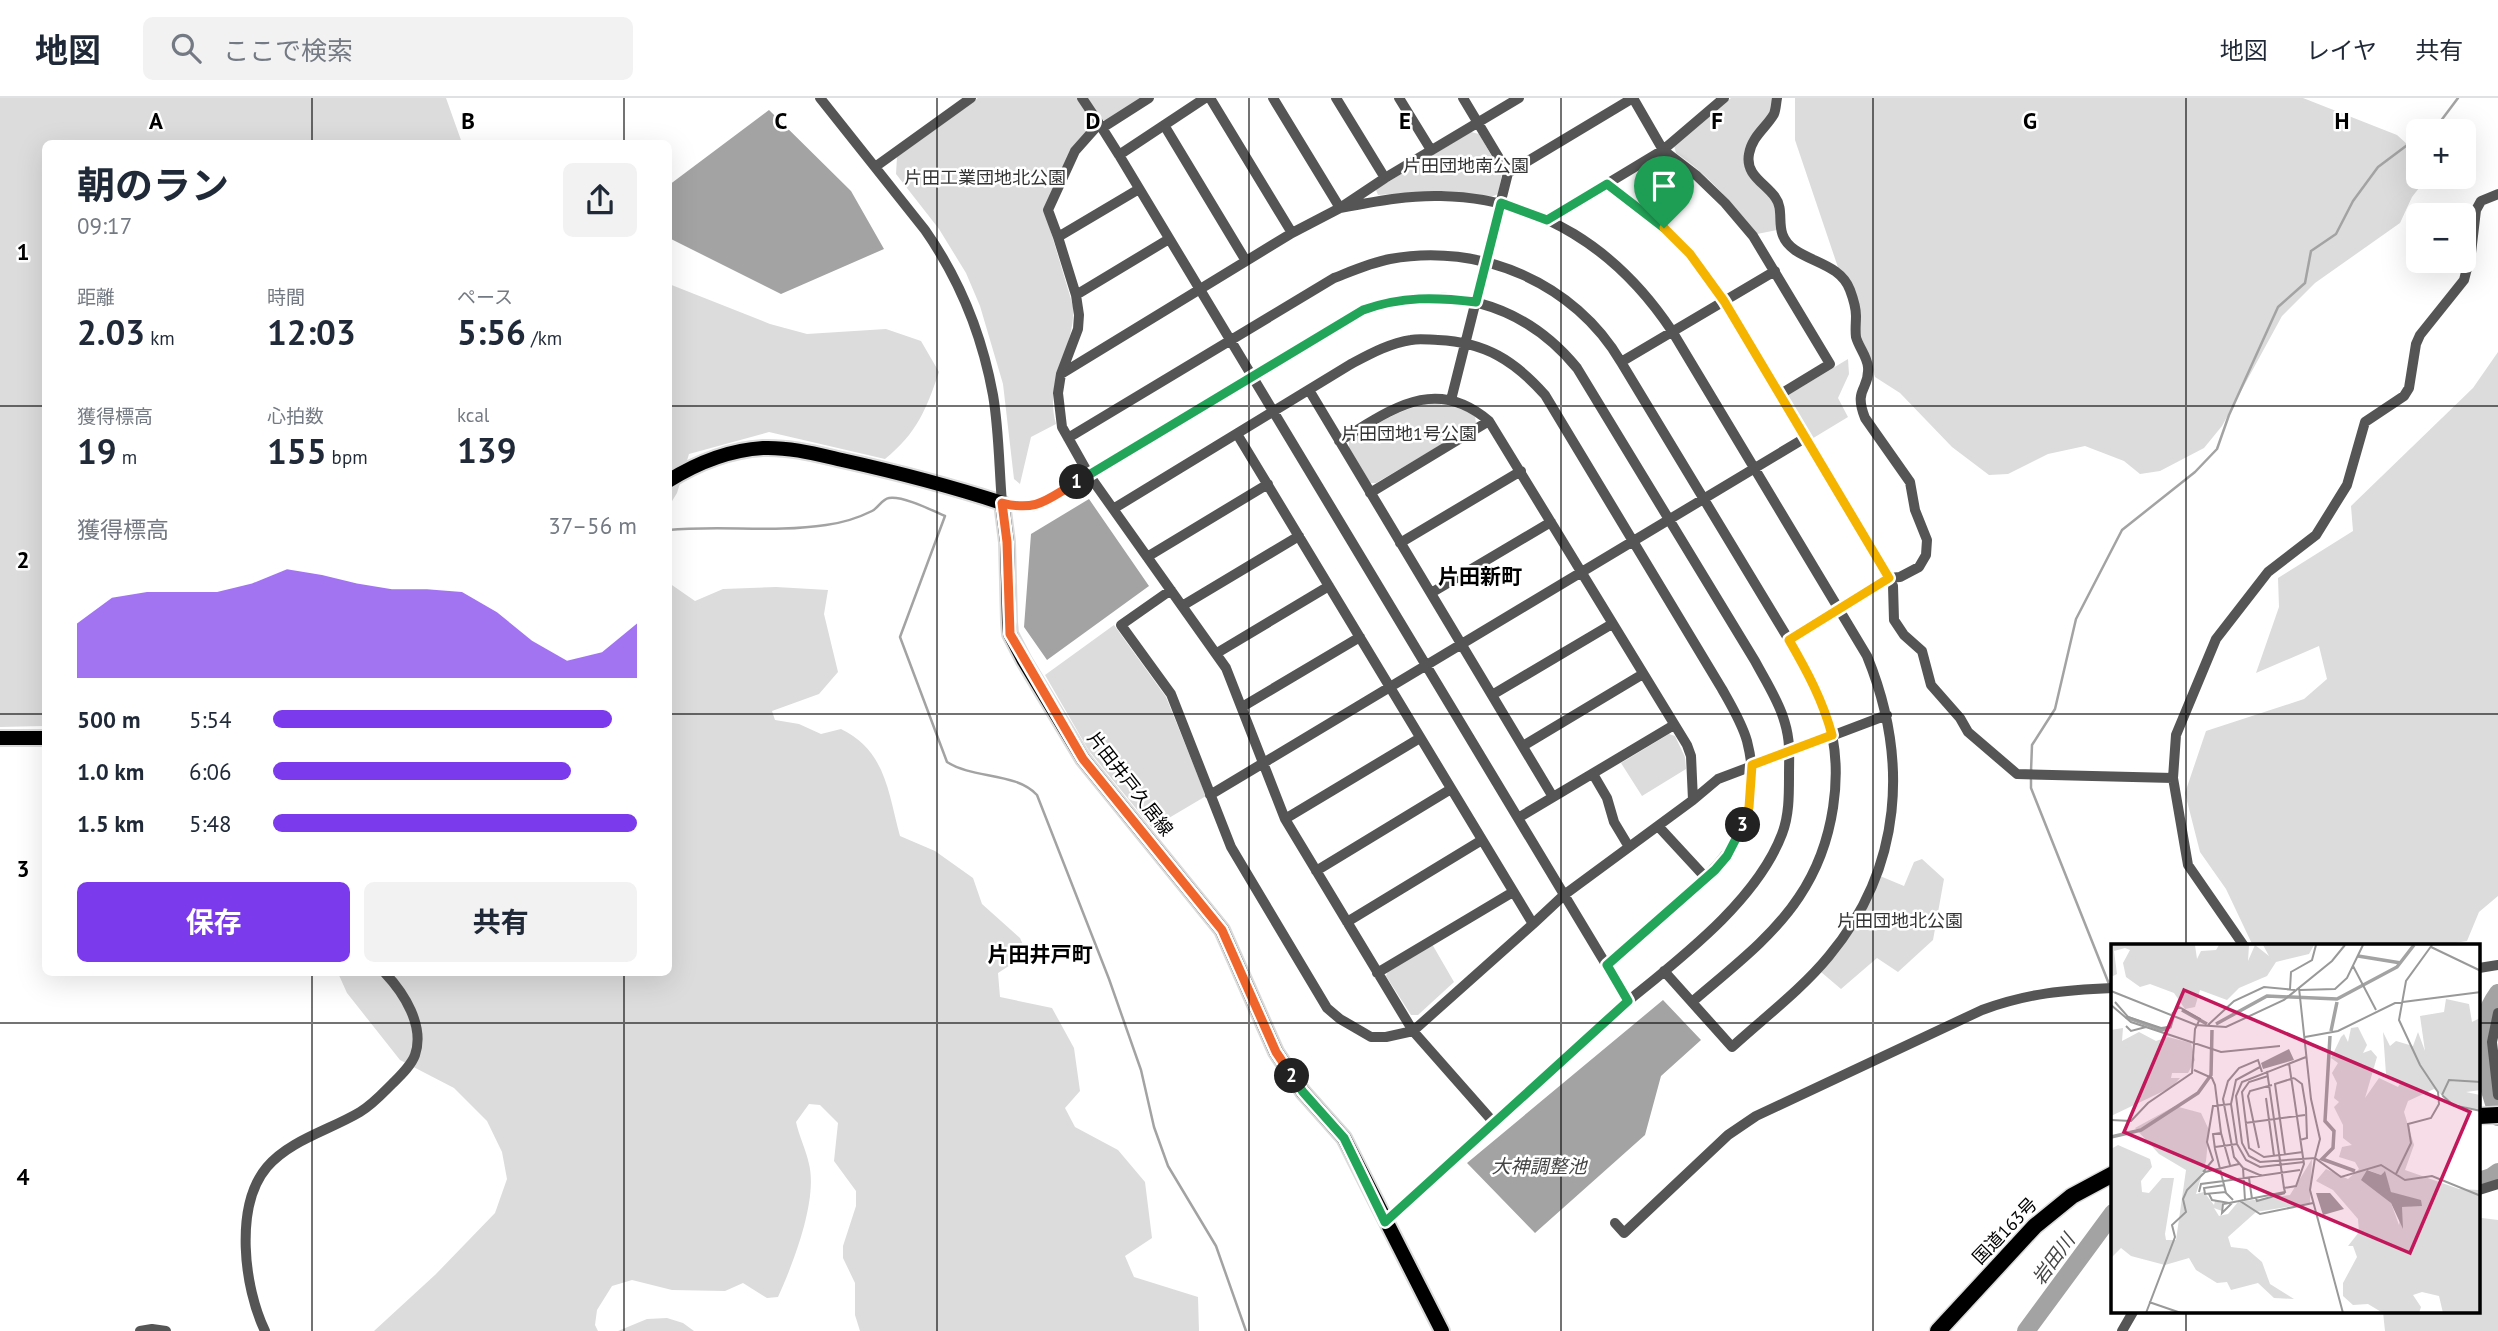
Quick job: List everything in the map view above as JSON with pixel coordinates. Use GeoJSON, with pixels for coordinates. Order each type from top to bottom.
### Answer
{"type":"FeatureCollection","features":[{"type":"Feature","properties":{"kind":"highway","name":"国道163号"},"geometry":{"type":"LineString","coordinates":[[1938,1331],[2035,1226],[2072,1196],[2111,1175]]}},
{"type":"Feature","properties":{"kind":"main road"},"geometry":{"type":"LineString","coordinates":[[672,479],[729,453],[749,449],[783,449],[883,469],[1002,503]]}},
{"type":"Feature","properties":{"kind":"main road","name":"片田井戸久居線"},"geometry":{"type":"LineString","coordinates":[[1002,503],[1007,542],[1010,634],[1024,661],[1083,759],[1222,930],[1276,1052],[1303,1092],[1344,1138],[1442,1331]]}},
{"type":"Feature","properties":{"kind":"main road"},"geometry":{"type":"LineString","coordinates":[[0,738],[42,738]]}},
{"type":"Feature","properties":{"kind":"street"},"geometry":{"type":"LineString","coordinates":[[820,98],[941,252],[973,320],[980,337],[993,397],[1002,503],[1020,507],[1035,506],[1351,317],[1375,306],[1429,297],[1476,302],[1536,328],[1577,368],[1769,688],[1782,714],[1791,751],[1789,803],[1783,833],[1752,887],[1664,971],[1385,1222]]}},
{"type":"Feature","properties":{"kind":"street"},"geometry":{"type":"LineString","coordinates":[[875,167],[971,98]]}},
{"type":"Feature","properties":{"kind":"street"},"geometry":{"type":"LineString","coordinates":[[1082,98],[1119,155],[1628,1001]]}},
{"type":"Feature","properties":{"kind":"street"},"geometry":{"type":"LineString","coordinates":[[1149,98],[1101,126],[1075,151],[1048,210],[1076,295],[1079,315],[1078,329],[1061,374],[1059,416],[1089,475],[1226,668],[1285,819],[1377,973],[1413,1031],[1495,1124]]}},
{"type":"Feature","properties":{"kind":"street"},"geometry":{"type":"LineString","coordinates":[[1119,155],[1207,98],[1292,233]]}},
{"type":"Feature","properties":{"kind":"street"},"geometry":{"type":"LineString","coordinates":[[1273,98],[1340,208]]}},
{"type":"Feature","properties":{"kind":"street"},"geometry":{"type":"LineString","coordinates":[[1336,98],[1385,178]]}},
{"type":"Feature","properties":{"kind":"street"},"geometry":{"type":"LineString","coordinates":[[1399,98],[1431,150]]}},
{"type":"Feature","properties":{"kind":"street"},"geometry":{"type":"LineString","coordinates":[[1451,400],[1508,173],[1463,98]]}},
{"type":"Feature","properties":{"kind":"street"},"geometry":{"type":"LineString","coordinates":[[1061,374],[1519,98]]}},
{"type":"Feature","properties":{"kind":"street"},"geometry":{"type":"LineString","coordinates":[[1508,173],[1633,98],[1663,150],[1697,176],[1753,236],[1830,364],[1779,395]]}},
{"type":"Feature","properties":{"kind":"street"},"geometry":{"type":"LineString","coordinates":[[1547,220],[1663,150],[1724,98]]}},
{"type":"Feature","properties":{"kind":"street"},"geometry":{"type":"LineString","coordinates":[[1777,98],[1774,114],[1758,131],[1749,153],[1749,168],[1776,198],[1780,231],[1786,241],[1793,249],[1830,267],[1848,285],[1856,308],[1857,339],[1868,365],[1868,375],[1859,397],[1862,409],[1865,418],[1910,482],[1915,510],[1927,540],[1927,555],[1919,568],[1900,577],[1889,578],[1789,640]]}},
{"type":"Feature","properties":{"kind":"street"},"geometry":{"type":"LineString","coordinates":[[1164,125],[1246,261]]}},
{"type":"Feature","properties":{"kind":"street"},"geometry":{"type":"LineString","coordinates":[[1607,184],[1651,217],[1681,245],[1724,301],[1889,578],[1893,586],[1894,620],[1904,635],[1922,651],[1931,685],[1960,718],[1968,732],[2017,774],[2173,778]]}},
{"type":"Feature","properties":{"kind":"street"},"geometry":{"type":"LineString","coordinates":[[1058,237],[1139,189]]}},
{"type":"Feature","properties":{"kind":"street"},"geometry":{"type":"LineString","coordinates":[[2243,944],[2188,865],[2173,778],[2176,735],[2216,639],[2268,572],[2308,542],[2322,527],[2347,485],[2365,422],[2404,396],[2409,388],[2420,335],[2464,280],[2471,253],[2476,210],[2481,201],[2498,194]]}},
{"type":"Feature","properties":{"kind":"street"},"geometry":{"type":"LineString","coordinates":[[1340,208],[1405,197],[1429,196],[1501,203],[1547,220],[1608,257],[1643,291],[1672,331],[1867,656],[1887,715],[1894,780],[1889,827],[1872,887],[1849,929],[1821,965],[1732,1047],[1664,971]]}},
{"type":"Feature","properties":{"kind":"street"},"geometry":{"type":"LineString","coordinates":[[1076,295],[1169,239]]}},
{"type":"Feature","properties":{"kind":"street"},"geometry":{"type":"LineString","coordinates":[[1068,438],[1334,278],[1361,267],[1392,259],[1425,255],[1486,262],[1534,280],[1573,305],[1601,332],[1621,362],[1789,640],[1815,688],[1832,735],[1833,799],[1827,832],[1816,866],[1800,896],[1775,926],[1692,1002]]}},
{"type":"Feature","properties":{"kind":"street"},"geometry":{"type":"LineString","coordinates":[[1621,362],[1775,271]]}},
{"type":"Feature","properties":{"kind":"street"},"geometry":{"type":"LineString","coordinates":[[1113,509],[1379,349],[1413,339],[1466,343],[1482,347],[1522,371],[1545,395],[1734,710],[1747,741],[1752,765],[1749,807],[1737,839],[1727,856],[1706,878],[1607,965]]}},
{"type":"Feature","properties":{"kind":"street"},"geometry":{"type":"LineString","coordinates":[[1309,390],[1553,797]]}},
{"type":"Feature","properties":{"kind":"street"},"geometry":{"type":"LineString","coordinates":[[1339,441],[1407,402],[1429,398],[1451,400],[1469,407],[1489,421],[1674,725],[1690,756],[1693,800]]}},
{"type":"Feature","properties":{"kind":"street"},"geometry":{"type":"LineString","coordinates":[[1370,493],[1489,421]]}},
{"type":"Feature","properties":{"kind":"street"},"geometry":{"type":"LineString","coordinates":[[1237,434],[1533,924]]}},
{"type":"Feature","properties":{"kind":"street"},"geometry":{"type":"LineString","coordinates":[[1210,795],[1805,438]]}},
{"type":"Feature","properties":{"kind":"street"},"geometry":{"type":"LineString","coordinates":[[1400,543],[1521,471]]}},
{"type":"Feature","properties":{"kind":"street"},"geometry":{"type":"LineString","coordinates":[[1147,557],[1268,484]]}},
{"type":"Feature","properties":{"kind":"street"},"geometry":{"type":"LineString","coordinates":[[1430,593],[1551,522]]}},
{"type":"Feature","properties":{"kind":"street"},"geometry":{"type":"LineString","coordinates":[[1182,606],[1299,536]]}},
{"type":"Feature","properties":{"kind":"street"},"geometry":{"type":"LineString","coordinates":[[1217,653],[1329,586]]}},
{"type":"Feature","properties":{"kind":"street"},"geometry":{"type":"LineString","coordinates":[[1171,590],[1121,625],[1171,694],[1231,847],[1331,1013],[1371,1037],[1386,1037],[1413,1031],[1564,895],[1718,779],[1887,715]]}},
{"type":"Feature","properties":{"kind":"street"},"geometry":{"type":"LineString","coordinates":[[1492,695],[1612,624]]}},
{"type":"Feature","properties":{"kind":"street"},"geometry":{"type":"LineString","coordinates":[[1242,707],[1360,637]]}},
{"type":"Feature","properties":{"kind":"street"},"geometry":{"type":"LineString","coordinates":[[1523,746],[1643,674]]}},
{"type":"Feature","properties":{"kind":"street"},"geometry":{"type":"LineString","coordinates":[[1518,818],[1674,725]]}},
{"type":"Feature","properties":{"kind":"street"},"geometry":{"type":"LineString","coordinates":[[1285,819],[1420,738]]}},
{"type":"Feature","properties":{"kind":"street"},"geometry":{"type":"LineString","coordinates":[[1593,774],[1607,798],[1614,822],[1629,847]]}},
{"type":"Feature","properties":{"kind":"street"},"geometry":{"type":"LineString","coordinates":[[1316,871],[1451,789]]}},
{"type":"Feature","properties":{"kind":"street"},"geometry":{"type":"LineString","coordinates":[[1658,826],[1706,878]]}},
{"type":"Feature","properties":{"kind":"street"},"geometry":{"type":"LineString","coordinates":[[1347,922],[1482,840]]}},
{"type":"Feature","properties":{"kind":"street"},"geometry":{"type":"LineString","coordinates":[[1377,973],[1513,892]]}},
{"type":"Feature","properties":{"kind":"street"},"geometry":{"type":"LineString","coordinates":[[2480,968],[2498,965]]}},
{"type":"Feature","properties":{"kind":"street"},"geometry":{"type":"LineString","coordinates":[[265,1331],[252,1290],[246,1258],[249,1203],[257,1182],[268,1166],[297,1144],[362,1111],[378,1098],[414,1057],[417,1031],[412,1013],[404,996],[387,976]]}},
{"type":"Feature","properties":{"kind":"street"},"geometry":{"type":"LineString","coordinates":[[1615,1223],[1624,1233],[1728,1135],[1756,1116],[1821,1084],[1982,1010],[2010,1000],[2057,990],[2111,988]]}},
{"type":"Feature","properties":{"kind":"street"},"geometry":{"type":"LineString","coordinates":[[2498,1013],[2492,1042],[2498,1095]]}},
{"type":"Feature","properties":{"kind":"street"},"geometry":{"type":"LineString","coordinates":[[2480,1190],[2498,1184]]}},
{"type":"Feature","properties":{"kind":"street"},"geometry":{"type":"LineString","coordinates":[[2122,1331],[2132,1314]]}},
{"type":"Feature","properties":{"kind":"street"},"geometry":{"type":"LineString","coordinates":[[140,1331],[166,1331]]}},
{"type":"Feature","properties":{"kind":"green space"},"geometry":{"type":"Polygon","coordinates":[[[0,98],[446,98],[461,140],[42,140],[42,726],[0,727],[0,98]]]}},
{"type":"Feature","properties":{"kind":"green space","name":"片田工業団地北公園"},"geometry":{"type":"Polygon","coordinates":[[[978,98],[1143,98],[1109,121],[1103,120],[1090,128],[1044,209],[1073,306],[1073,322],[1056,378],[1053,408],[1056,424],[1031,437],[1020,484],[1014,479],[1003,384],[980,306],[966,273],[939,229],[896,174],[897,157],[978,98]]]}},
{"type":"Feature","properties":{"kind":"green space"},"geometry":{"type":"Polygon","coordinates":[[[1731,98],[1774,98],[1772,111],[1745,153],[1774,201],[1777,230],[1757,234],[1709,180],[1676,153],[1674,146],[1731,98]]]}},
{"type":"Feature","properties":{"kind":"green space"},"geometry":{"type":"Polygon","coordinates":[[[1795,98],[2303,98],[2397,135],[2406,143],[2406,189],[2418,189],[2409,203],[2406,203],[2400,223],[2315,283],[2282,316],[2222,426],[2204,448],[2160,471],[2140,474],[2124,461],[2085,446],[2048,454],[2008,474],[1989,475],[1952,447],[1900,393],[1875,377],[1795,140],[1795,98]]]}},
{"type":"Feature","properties":{"kind":"green space","name":"片田団地南公園"},"geometry":{"type":"Polygon","coordinates":[[[1471,132],[1479,134],[1502,174],[1498,194],[1491,197],[1443,191],[1378,195],[1378,188],[1471,132]]]}},
{"type":"Feature","properties":{"kind":"green space"},"geometry":{"type":"Polygon","coordinates":[[[672,285],[770,324],[807,334],[886,329],[921,341],[939,372],[925,409],[913,430],[885,459],[769,432],[689,454],[672,501],[672,285]]]}},
{"type":"Feature","properties":{"kind":"green space"},"geometry":{"type":"Polygon","coordinates":[[[2498,352],[2498,896],[2479,912],[2467,941],[2448,944],[2252,944],[2226,889],[2200,852],[2185,793],[2206,731],[2304,699],[2327,679],[2319,646],[2256,673],[2279,607],[2278,578],[2353,531],[2351,506],[2473,388],[2498,352]]]}},
{"type":"Feature","properties":{"kind":"green space"},"geometry":{"type":"Polygon","coordinates":[[[1848,359],[1849,374],[1838,398],[1848,417],[1810,440],[1785,397],[1848,359]]]}},
{"type":"Feature","properties":{"kind":"green space","name":"片田団地1号公園"},"geometry":{"type":"Polygon","coordinates":[[[1429,403],[1464,410],[1475,416],[1476,424],[1376,483],[1369,483],[1349,448],[1349,441],[1397,413],[1429,403]]]}},
{"type":"Feature","properties":{"kind":"green space"},"geometry":{"type":"Polygon","coordinates":[[[672,585],[695,601],[723,589],[776,587],[828,590],[824,614],[838,672],[819,694],[772,711],[775,720],[799,724],[821,734],[841,729],[856,738],[868,749],[883,774],[900,836],[935,851],[973,878],[982,904],[1020,938],[1027,954],[998,973],[1000,997],[1052,1008],[1074,1048],[1080,1091],[1065,1108],[1075,1127],[1118,1150],[1145,1182],[1152,1238],[1125,1256],[1134,1277],[1198,1297],[1199,1331],[860,1331],[855,1315],[855,1283],[843,1258],[843,1246],[856,1206],[856,1191],[834,1161],[838,1123],[820,1105],[809,1104],[796,1122],[809,1164],[810,1195],[797,1250],[778,1297],[767,1298],[743,1283],[725,1291],[672,1290],[632,1280],[612,1286],[597,1310],[595,1325],[598,1331],[374,1331],[436,1274],[495,1213],[507,1179],[502,1152],[487,1121],[454,1088],[400,1060],[347,993],[339,976],[672,976],[672,585]]]}},
{"type":"Feature","properties":{"kind":"green space"},"geometry":{"type":"Polygon","coordinates":[[[1114,625],[1166,697],[1206,796],[1152,828],[1089,751],[1045,675],[1114,625]]]}},
{"type":"Feature","properties":{"kind":"green space"},"geometry":{"type":"Polygon","coordinates":[[[1669,734],[1675,736],[1685,757],[1686,769],[1642,796],[1621,763],[1669,734]]]}},
{"type":"Feature","properties":{"kind":"green space","name":"片田団地北公園"},"geometry":{"type":"Polygon","coordinates":[[[1922,859],[1944,879],[1933,940],[1898,972],[1877,958],[1841,989],[1821,972],[1854,926],[1880,876],[1904,886],[1914,862],[1922,859]]]}},
{"type":"Feature","properties":{"kind":"green space"},"geometry":{"type":"Polygon","coordinates":[[[1432,944],[1454,982],[1418,1015],[1411,1015],[1386,976],[1388,971],[1432,944]]]}},
{"type":"Feature","properties":{"kind":"green space"},"geometry":{"type":"Polygon","coordinates":[[[2480,1219],[2498,1220],[2498,1331],[2385,1331],[2383,1314],[2480,1314],[2480,1219]]]}},
{"type":"Feature","properties":{"kind":"green space"},"geometry":{"type":"Polygon","coordinates":[[[667,1318],[683,1323],[694,1331],[618,1331],[647,1319],[667,1318]]]}},
{"type":"Feature","properties":{"kind":"water"},"geometry":{"type":"Polygon","coordinates":[[[769,110],[851,191],[884,249],[781,294],[672,240],[672,183],[769,110]]]}},
{"type":"Feature","properties":{"kind":"water"},"geometry":{"type":"Polygon","coordinates":[[[1089,499],[1149,586],[1047,660],[1024,627],[1031,534],[1089,499]]]}},
{"type":"Feature","properties":{"kind":"water","name":"大神調整池"},"geometry":{"type":"Polygon","coordinates":[[[1663,1000],[1701,1040],[1661,1076],[1645,1135],[1535,1233],[1467,1163],[1663,1000]]]}},
{"type":"Feature","properties":{"kind":"waterway"},"geometry":{"type":"LineString","coordinates":[[2442,119],[2458,98]]}},
{"type":"Feature","properties":{"kind":"waterway"},"geometry":{"type":"LineString","coordinates":[[2031,771],[2032,745],[2055,709],[2076,619],[2122,530],[2195,472],[2217,449],[2229,415],[2278,307],[2305,283],[2311,251],[2336,234],[2353,201],[2378,167],[2406,146]]}},
{"type":"Feature","properties":{"kind":"waterway"},"geometry":{"type":"LineString","coordinates":[[672,530],[826,525],[867,514],[889,498],[910,501],[945,516],[900,637],[947,762],[969,771],[1018,783],[1037,795],[1109,979],[1141,1070],[1154,1127],[1168,1166],[1216,1246],[1246,1331]]}},
{"type":"Feature","properties":{"kind":"waterway"},"geometry":{"type":"LineString","coordinates":[[2031,778],[2031,788],[2109,984]]}},
{"type":"Feature","properties":{"kind":"waterway","name":"岩田川"},"geometry":{"type":"LineString","coordinates":[[2498,993],[2489,1009],[2481,1039],[2484,1069],[2498,1117]]}},
{"type":"Feature","properties":{"kind":"waterway","name":"岩田川"},"geometry":{"type":"LineString","coordinates":[[2480,1181],[2498,1172]]}},
{"type":"Feature","properties":{"kind":"waterway","name":"岩田川"},"geometry":{"type":"LineString","coordinates":[[2026,1331],[2111,1216]]}},
{"type":"Feature","properties":{"kind":"district","name":"片田新町"},"geometry":{"type":"Point","coordinates":[1480,577]}},
{"type":"Feature","properties":{"kind":"district","name":"片田井戸町"},"geometry":{"type":"Point","coordinates":[1040,955]}},
{"type":"Feature","properties":{"kind":"route"},"geometry":{"type":"LineString","coordinates":[[1607,184],[1664,228],[1690,254],[1724,301],[1889,578],[1789,640],[1815,688],[1832,735],[1752,765],[1749,807],[1737,839],[1727,856],[1715,870],[1607,965],[1628,1001],[1385,1222],[1344,1138],[1303,1092],[1276,1052],[1222,930],[1083,759],[1024,661],[1010,634],[1007,542],[1002,503],[1020,507],[1035,506],[1363,310],[1411,298],[1447,298],[1476,302],[1501,203],[1547,220],[1607,184]]}}]}
